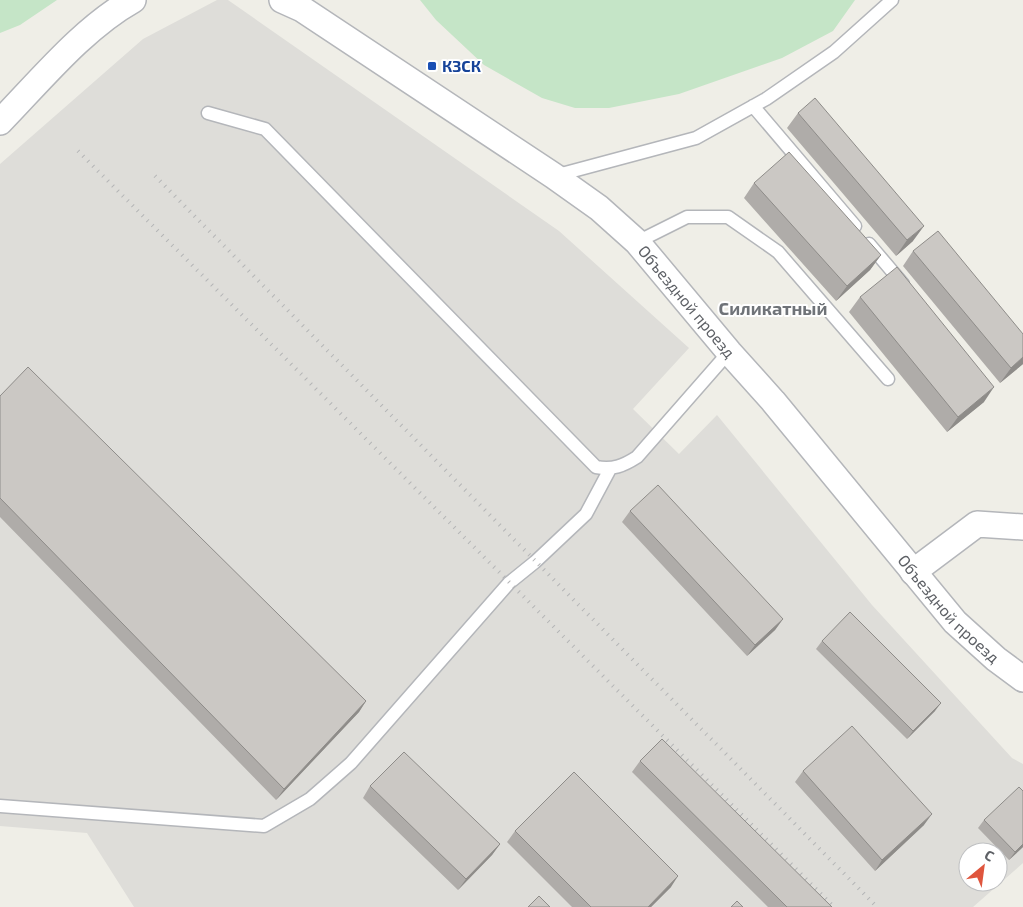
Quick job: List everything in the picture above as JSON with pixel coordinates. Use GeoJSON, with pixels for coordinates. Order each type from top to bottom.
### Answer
{"type":"FeatureCollection","features":[{"type":"Feature","properties":{"kind":"street"},"geometry":{"type":"LineString","coordinates":[[0,122],[83,38],[106,18],[133,0]]}},
{"type":"Feature","properties":{"kind":"street","name":"Объездной проезд"},"geometry":{"type":"LineString","coordinates":[[297,3],[554,176],[599,208],[637,242],[729,352],[773,400],[955,622],[974,640],[1023,678]]}},
{"type":"Feature","properties":{"kind":"street"},"geometry":{"type":"LineString","coordinates":[[913,572],[977,524],[1023,527]]}},
{"type":"Feature","properties":{"kind":"lane"},"geometry":{"type":"LineString","coordinates":[[554,176],[696,138],[753,106],[834,52],[892,0]]}},
{"type":"Feature","properties":{"kind":"lane"},"geometry":{"type":"LineString","coordinates":[[753,106],[911,292]]}},
{"type":"Feature","properties":{"kind":"lane"},"geometry":{"type":"LineString","coordinates":[[208,113],[265,129],[584,458],[596,467],[610,469],[624,466],[637,457],[729,352]]}},
{"type":"Feature","properties":{"kind":"lane"},"geometry":{"type":"LineString","coordinates":[[637,242],[687,217],[728,217],[778,252],[888,379]]}},
{"type":"Feature","properties":{"kind":"lane"},"geometry":{"type":"LineString","coordinates":[[0,806],[264,826],[310,799],[351,763],[509,583],[535,562],[586,514],[610,469]]}},
{"type":"Feature","properties":{"kind":"shaded area"},"geometry":{"type":"Polygon","coordinates":[[[217,0],[228,0],[559,231],[689,348],[633,409],[679,454],[717,415],[872,605],[1012,758],[1023,764],[1023,863],[1008,876],[1008,842],[958,842],[958,892],[990,892],[973,907],[134,907],[87,833],[0,826],[0,164],[143,39],[217,0]]]}},
{"type":"Feature","properties":{"kind":"green space"},"geometry":{"type":"Polygon","coordinates":[[[0,0],[57,0],[20,25],[0,33],[0,0]]]}},
{"type":"Feature","properties":{"kind":"green space"},"geometry":{"type":"Polygon","coordinates":[[[420,0],[855,0],[833,31],[782,58],[679,94],[609,108],[575,108],[542,98],[484,65],[436,20],[420,0]]]}},
{"type":"Feature","properties":{"kind":"building"},"geometry":{"type":"Polygon","coordinates":[[[815,98],[924,226],[907,240],[798,113],[815,98]]]}},
{"type":"Feature","properties":{"kind":"building"},"geometry":{"type":"Polygon","coordinates":[[[789,152],[881,255],[847,286],[754,183],[789,152]]]}},
{"type":"Feature","properties":{"kind":"building"},"geometry":{"type":"Polygon","coordinates":[[[938,231],[1023,334],[1023,357],[1011,368],[913,251],[938,231]]]}},
{"type":"Feature","properties":{"kind":"building"},"geometry":{"type":"Polygon","coordinates":[[[897,267],[994,387],[958,417],[860,297],[897,267]]]}},
{"type":"Feature","properties":{"kind":"building"},"geometry":{"type":"Polygon","coordinates":[[[28,367],[366,701],[284,789],[0,498],[0,396],[28,367]]]}},
{"type":"Feature","properties":{"kind":"building"},"geometry":{"type":"Polygon","coordinates":[[[658,485],[783,619],[755,645],[630,511],[658,485]]]}},
{"type":"Feature","properties":{"kind":"building"},"geometry":{"type":"Polygon","coordinates":[[[850,612],[941,703],[913,731],[822,641],[850,612]]]}},
{"type":"Feature","properties":{"kind":"building"},"geometry":{"type":"Polygon","coordinates":[[[852,726],[932,814],[882,860],[803,771],[852,726]]]}},
{"type":"Feature","properties":{"kind":"building"},"geometry":{"type":"Polygon","coordinates":[[[662,739],[832,907],[787,907],[640,761],[662,739]]]}},
{"type":"Feature","properties":{"kind":"building"},"geometry":{"type":"Polygon","coordinates":[[[404,752],[500,844],[466,879],[370,786],[404,752]]]}},
{"type":"Feature","properties":{"kind":"building"},"geometry":{"type":"Polygon","coordinates":[[[574,772],[678,876],[648,907],[591,907],[515,831],[574,772]]]}},
{"type":"Feature","properties":{"kind":"building"},"geometry":{"type":"Polygon","coordinates":[[[1019,787],[1023,791],[1023,844],[1015,852],[1008,845],[1008,842],[1005,842],[984,820],[1019,787]]]}},
{"type":"Feature","properties":{"kind":"building"},"geometry":{"type":"Polygon","coordinates":[[[539,896],[550,907],[528,907],[539,896]]]}},
{"type":"Feature","properties":{"kind":"building"},"geometry":{"type":"Polygon","coordinates":[[[737,901],[743,907],[731,907],[737,901]]]}},
{"type":"Feature","properties":{"kind":"railway"},"geometry":{"type":"LineString","coordinates":[[78,151],[834,907]]}},
{"type":"Feature","properties":{"kind":"railway"},"geometry":{"type":"LineString","coordinates":[[155,176],[877,907]]}},
{"type":"Feature","properties":{"kind":"place","name":"КЗСК"},"geometry":{"type":"Point","coordinates":[432,66]}},
{"type":"Feature","properties":{"kind":"district","name":"Силикатный"},"geometry":{"type":"Point","coordinates":[773,309]}}]}
